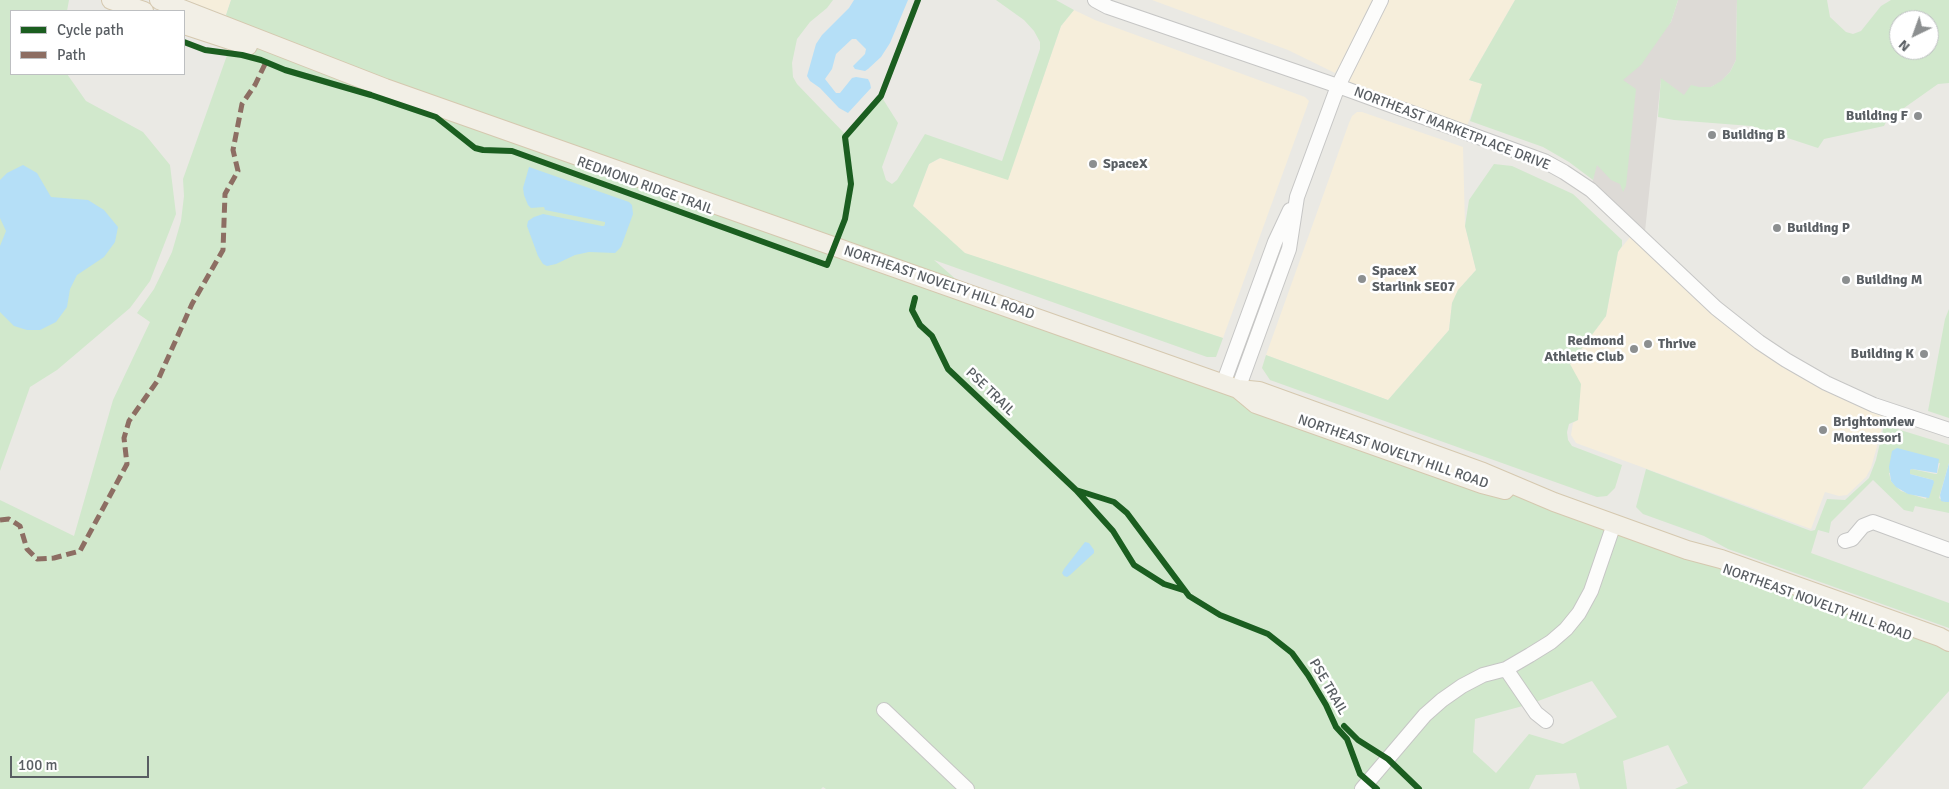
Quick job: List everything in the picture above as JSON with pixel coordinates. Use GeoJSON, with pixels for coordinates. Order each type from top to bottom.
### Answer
{"type":"FeatureCollection","features":[{"type":"Feature","properties":{"kind":"main road"},"geometry":{"type":"LineString","coordinates":[[111,0],[141,10]]}},
{"type":"Feature","properties":{"kind":"main road","name":"NORTHEAST NOVELTY HILL ROAD"},"geometry":{"type":"LineString","coordinates":[[159,0],[185,10]]}},
{"type":"Feature","properties":{"kind":"main road","name":"NORTHEAST NOVELTY HILL ROAD"},"geometry":{"type":"LineString","coordinates":[[185,10],[384,88],[1230,387],[1269,394],[1483,472],[1554,502],[1614,524],[1687,550],[1721,559],[1940,637],[1949,642]]}},
{"type":"Feature","properties":{"kind":"main road","name":"NORTHEAST NOVELTY HILL ROAD"},"geometry":{"type":"LineString","coordinates":[[185,25],[384,88]]}},
{"type":"Feature","properties":{"kind":"main road","name":"NORTHEAST NOVELTY HILL ROAD"},"geometry":{"type":"LineString","coordinates":[[1687,550],[1720,569],[1933,644],[1949,647]]}},
{"type":"Feature","properties":{"kind":"street","name":"NORTHEAST MARKETPLACE DRIVE"},"geometry":{"type":"LineString","coordinates":[[1094,0],[1108,7],[1338,86],[1525,154],[1564,172],[1591,190],[1710,304],[1766,347],[1826,383],[1865,402],[1949,430]]}},
{"type":"Feature","properties":{"kind":"street"},"geometry":{"type":"LineString","coordinates":[[1230,387],[1289,249],[1296,199],[1338,86],[1381,0]]}},
{"type":"Feature","properties":{"kind":"street"},"geometry":{"type":"LineString","coordinates":[[1845,541],[1852,539],[1863,526],[1873,522],[1949,550]]}},
{"type":"Feature","properties":{"kind":"street"},"geometry":{"type":"LineString","coordinates":[[1362,789],[1425,715],[1442,700],[1462,686],[1483,676],[1506,669],[1551,642],[1566,628],[1579,613],[1591,591],[1614,524]]}},
{"type":"Feature","properties":{"kind":"street"},"geometry":{"type":"LineString","coordinates":[[1506,669],[1536,713],[1546,721]]}},
{"type":"Feature","properties":{"kind":"street"},"geometry":{"type":"LineString","coordinates":[[884,710],[967,789]]}},
{"type":"Feature","properties":{"kind":"shaded area"},"geometry":{"type":"Polygon","coordinates":[[[187,0],[231,0],[226,15],[187,0]]]}},
{"type":"Feature","properties":{"kind":"shaded area"},"geometry":{"type":"Polygon","coordinates":[[[1152,0],[1379,0],[1335,73],[1288,50],[1152,0]]]}},
{"type":"Feature","properties":{"kind":"shaded area"},"geometry":{"type":"Polygon","coordinates":[[[1381,0],[1515,0],[1469,80],[1482,84],[1465,132],[1338,86],[1381,0]]]}},
{"type":"Feature","properties":{"kind":"shaded area"},"geometry":{"type":"Polygon","coordinates":[[[1678,0],[1737,0],[1736,60],[1730,72],[1721,82],[1711,87],[1699,87],[1684,96],[1661,79],[1644,241],[1591,190],[1609,92],[1671,22],[1678,0]]]}},
{"type":"Feature","properties":{"kind":"shaded area"},"geometry":{"type":"Polygon","coordinates":[[[1074,10],[1095,20],[1305,97],[1309,101],[1223,338],[964,253],[913,206],[929,164],[941,158],[1008,179],[1061,26],[1074,10]]]}},
{"type":"Feature","properties":{"kind":"shaded area"},"geometry":{"type":"Polygon","coordinates":[[[1357,112],[1362,112],[1463,147],[1465,226],[1476,270],[1458,290],[1452,303],[1449,330],[1388,400],[1266,355],[1349,123],[1352,116],[1357,112]]]}},
{"type":"Feature","properties":{"kind":"shaded area"},"geometry":{"type":"Polygon","coordinates":[[[1634,232],[1734,323],[1887,410],[1871,468],[1866,477],[1847,495],[1839,496],[1825,492],[1811,529],[1576,443],[1571,435],[1573,423],[1578,420],[1570,364],[1606,316],[1618,252],[1634,232]]]}},
{"type":"Feature","properties":{"kind":"green space"},"geometry":{"type":"Polygon","coordinates":[[[0,0],[69,0],[67,10],[10,10],[10,75],[68,75],[86,101],[143,132],[170,165],[176,214],[150,281],[130,308],[57,370],[30,387],[0,471],[0,0]]]}},
{"type":"Feature","properties":{"kind":"green space"},"geometry":{"type":"Polygon","coordinates":[[[231,0],[833,0],[827,8],[810,22],[797,39],[792,63],[793,77],[797,84],[846,135],[881,96],[898,123],[882,167],[886,180],[892,184],[897,180],[925,134],[1002,161],[1040,49],[1040,42],[1034,31],[1024,20],[996,0],[1056,0],[1074,10],[1061,26],[1008,180],[940,158],[929,164],[913,206],[965,253],[1223,338],[1216,357],[1207,357],[934,260],[975,296],[1687,550],[1720,569],[1933,644],[1949,647],[1949,691],[1862,789],[1675,789],[1688,783],[1668,745],[1623,761],[1627,789],[1580,789],[1576,773],[1536,775],[1529,789],[826,789],[823,787],[821,789],[0,789],[0,500],[74,536],[113,400],[150,322],[137,313],[154,289],[172,252],[181,221],[184,196],[183,179],[236,30],[226,15],[231,0]],[[1592,681],[1530,704],[1475,719],[1473,752],[1496,773],[1529,734],[1563,744],[1617,717],[1592,681]]]}},
{"type":"Feature","properties":{"kind":"green space"},"geometry":{"type":"Polygon","coordinates":[[[1515,0],[1678,0],[1671,22],[1641,65],[1623,80],[1636,89],[1626,186],[1623,192],[1620,184],[1611,180],[1597,165],[1593,180],[1569,162],[1543,147],[1470,121],[1482,84],[1469,80],[1515,0]]]}},
{"type":"Feature","properties":{"kind":"green space"},"geometry":{"type":"Polygon","coordinates":[[[1737,0],[1827,0],[1830,17],[1846,32],[1853,34],[1861,31],[1881,6],[1891,0],[1949,0],[1949,83],[1938,84],[1887,120],[1884,126],[1824,139],[1818,148],[1751,126],[1658,117],[1661,78],[1684,95],[1691,85],[1711,87],[1730,72],[1736,60],[1737,0]]]}},
{"type":"Feature","properties":{"kind":"green space"},"geometry":{"type":"Polygon","coordinates":[[[1494,164],[1512,166],[1573,194],[1622,240],[1606,316],[1570,364],[1581,384],[1578,420],[1569,424],[1568,440],[1572,446],[1622,465],[1615,488],[1607,496],[1597,497],[1270,380],[1262,368],[1266,355],[1388,400],[1449,330],[1452,303],[1458,290],[1476,270],[1465,226],[1469,200],[1494,164]]]}},
{"type":"Feature","properties":{"kind":"green space"},"geometry":{"type":"Polygon","coordinates":[[[1949,309],[1949,418],[1928,411],[1945,319],[1949,309]]]}},
{"type":"Feature","properties":{"kind":"green space"},"geometry":{"type":"Polygon","coordinates":[[[1884,425],[1949,445],[1949,463],[1939,498],[1949,502],[1949,513],[1915,506],[1913,512],[1904,510],[1873,480],[1831,522],[1829,533],[1818,530],[1811,553],[1949,603],[1949,628],[1728,549],[1704,536],[1643,514],[1636,507],[1646,469],[1811,531],[1815,530],[1827,499],[1845,500],[1869,478],[1876,460],[1884,425]],[[1940,463],[1889,473],[1891,481],[1901,491],[1926,499],[1933,480],[1910,474],[1910,470],[1937,474],[1940,463]]]}},
{"type":"Feature","properties":{"kind":"water"},"geometry":{"type":"Polygon","coordinates":[[[854,0],[908,0],[890,43],[881,57],[868,69],[865,71],[855,69],[853,66],[865,54],[866,49],[856,39],[852,39],[836,54],[832,69],[825,79],[836,93],[840,93],[852,78],[868,79],[870,83],[871,88],[848,113],[839,108],[807,76],[816,44],[854,0]]]}},
{"type":"Feature","properties":{"kind":"water"},"geometry":{"type":"Polygon","coordinates":[[[23,165],[37,173],[51,197],[88,200],[104,210],[118,227],[115,242],[104,257],[77,275],[70,289],[67,307],[56,322],[40,330],[27,330],[14,326],[0,312],[0,246],[6,231],[0,218],[0,180],[7,173],[23,165]]]}},
{"type":"Feature","properties":{"kind":"water"},"geometry":{"type":"Polygon","coordinates":[[[529,167],[629,202],[632,205],[633,214],[621,247],[615,253],[589,252],[575,255],[556,264],[547,266],[543,264],[538,256],[527,226],[528,221],[543,214],[602,226],[604,226],[605,222],[545,210],[544,207],[531,208],[524,195],[523,188],[529,167]]]}},
{"type":"Feature","properties":{"kind":"water"},"geometry":{"type":"Polygon","coordinates":[[[1897,448],[1939,459],[1937,473],[1910,470],[1910,474],[1933,480],[1929,498],[1908,494],[1896,487],[1891,481],[1889,467],[1892,451],[1897,448]]]}},
{"type":"Feature","properties":{"kind":"water"},"geometry":{"type":"Polygon","coordinates":[[[1949,463],[1949,502],[1945,502],[1941,501],[1940,495],[1949,463]]]}},
{"type":"Feature","properties":{"kind":"water"},"geometry":{"type":"Polygon","coordinates":[[[1085,542],[1089,543],[1094,553],[1070,575],[1064,576],[1062,573],[1064,569],[1085,542]]]}},
{"type":"Feature","properties":{"kind":"marked path"},"geometry":{"type":"LineString","coordinates":[[0,520],[9,519],[20,526],[27,549],[37,559],[54,558],[80,551],[127,464],[124,438],[129,421],[158,380],[192,304],[223,250],[225,194],[238,171],[233,150],[242,104],[255,85],[266,62]]}},
{"type":"Feature","properties":{"kind":"cycle path","name":"REDMOND RIDGE TRAIL"},"geometry":{"type":"LineString","coordinates":[[185,42],[205,50],[242,55],[261,60],[285,70],[371,95],[436,117],[475,148],[512,151],[827,265],[845,219],[851,184],[845,137],[881,96],[918,0]]}},
{"type":"Feature","properties":{"kind":"cycle path","name":"PSE TRAIL"},"geometry":{"type":"LineString","coordinates":[[915,298],[912,310],[920,325],[932,336],[948,369],[1076,490],[1113,531],[1134,565],[1164,584],[1183,590]]}},
{"type":"Feature","properties":{"kind":"cycle path","name":"PSE TRAIL"},"geometry":{"type":"LineString","coordinates":[[1076,490],[1114,502],[1127,513],[1189,596],[1220,615],[1268,634],[1292,653],[1326,705],[1336,727],[1347,739],[1360,774],[1377,789]]}},
{"type":"Feature","properties":{"kind":"cycle path"},"geometry":{"type":"LineString","coordinates":[[1344,726],[1358,740],[1388,759],[1419,789]]}},
{"type":"Feature","properties":{"kind":"place","name":"Building F"},"geometry":{"type":"Point","coordinates":[1918,116]}},
{"type":"Feature","properties":{"kind":"place","name":"Building B"},"geometry":{"type":"Point","coordinates":[1712,135]}},
{"type":"Feature","properties":{"kind":"place","name":"SpaceX"},"geometry":{"type":"Point","coordinates":[1093,164]}},
{"type":"Feature","properties":{"kind":"place","name":"Building P"},"geometry":{"type":"Point","coordinates":[1777,228]}},
{"type":"Feature","properties":{"kind":"place","name":"SpaceX Starlink SE07"},"geometry":{"type":"Point","coordinates":[1362,279]}},
{"type":"Feature","properties":{"kind":"place","name":"Building M"},"geometry":{"type":"Point","coordinates":[1846,280]}},
{"type":"Feature","properties":{"kind":"place","name":"Thrive"},"geometry":{"type":"Point","coordinates":[1648,344]}},
{"type":"Feature","properties":{"kind":"place","name":"Redmond Athletic Club"},"geometry":{"type":"Point","coordinates":[1634,349]}},
{"type":"Feature","properties":{"kind":"place","name":"Building K"},"geometry":{"type":"Point","coordinates":[1924,354]}},
{"type":"Feature","properties":{"kind":"place","name":"Brightonview Montessori"},"geometry":{"type":"Point","coordinates":[1823,430]}}]}
